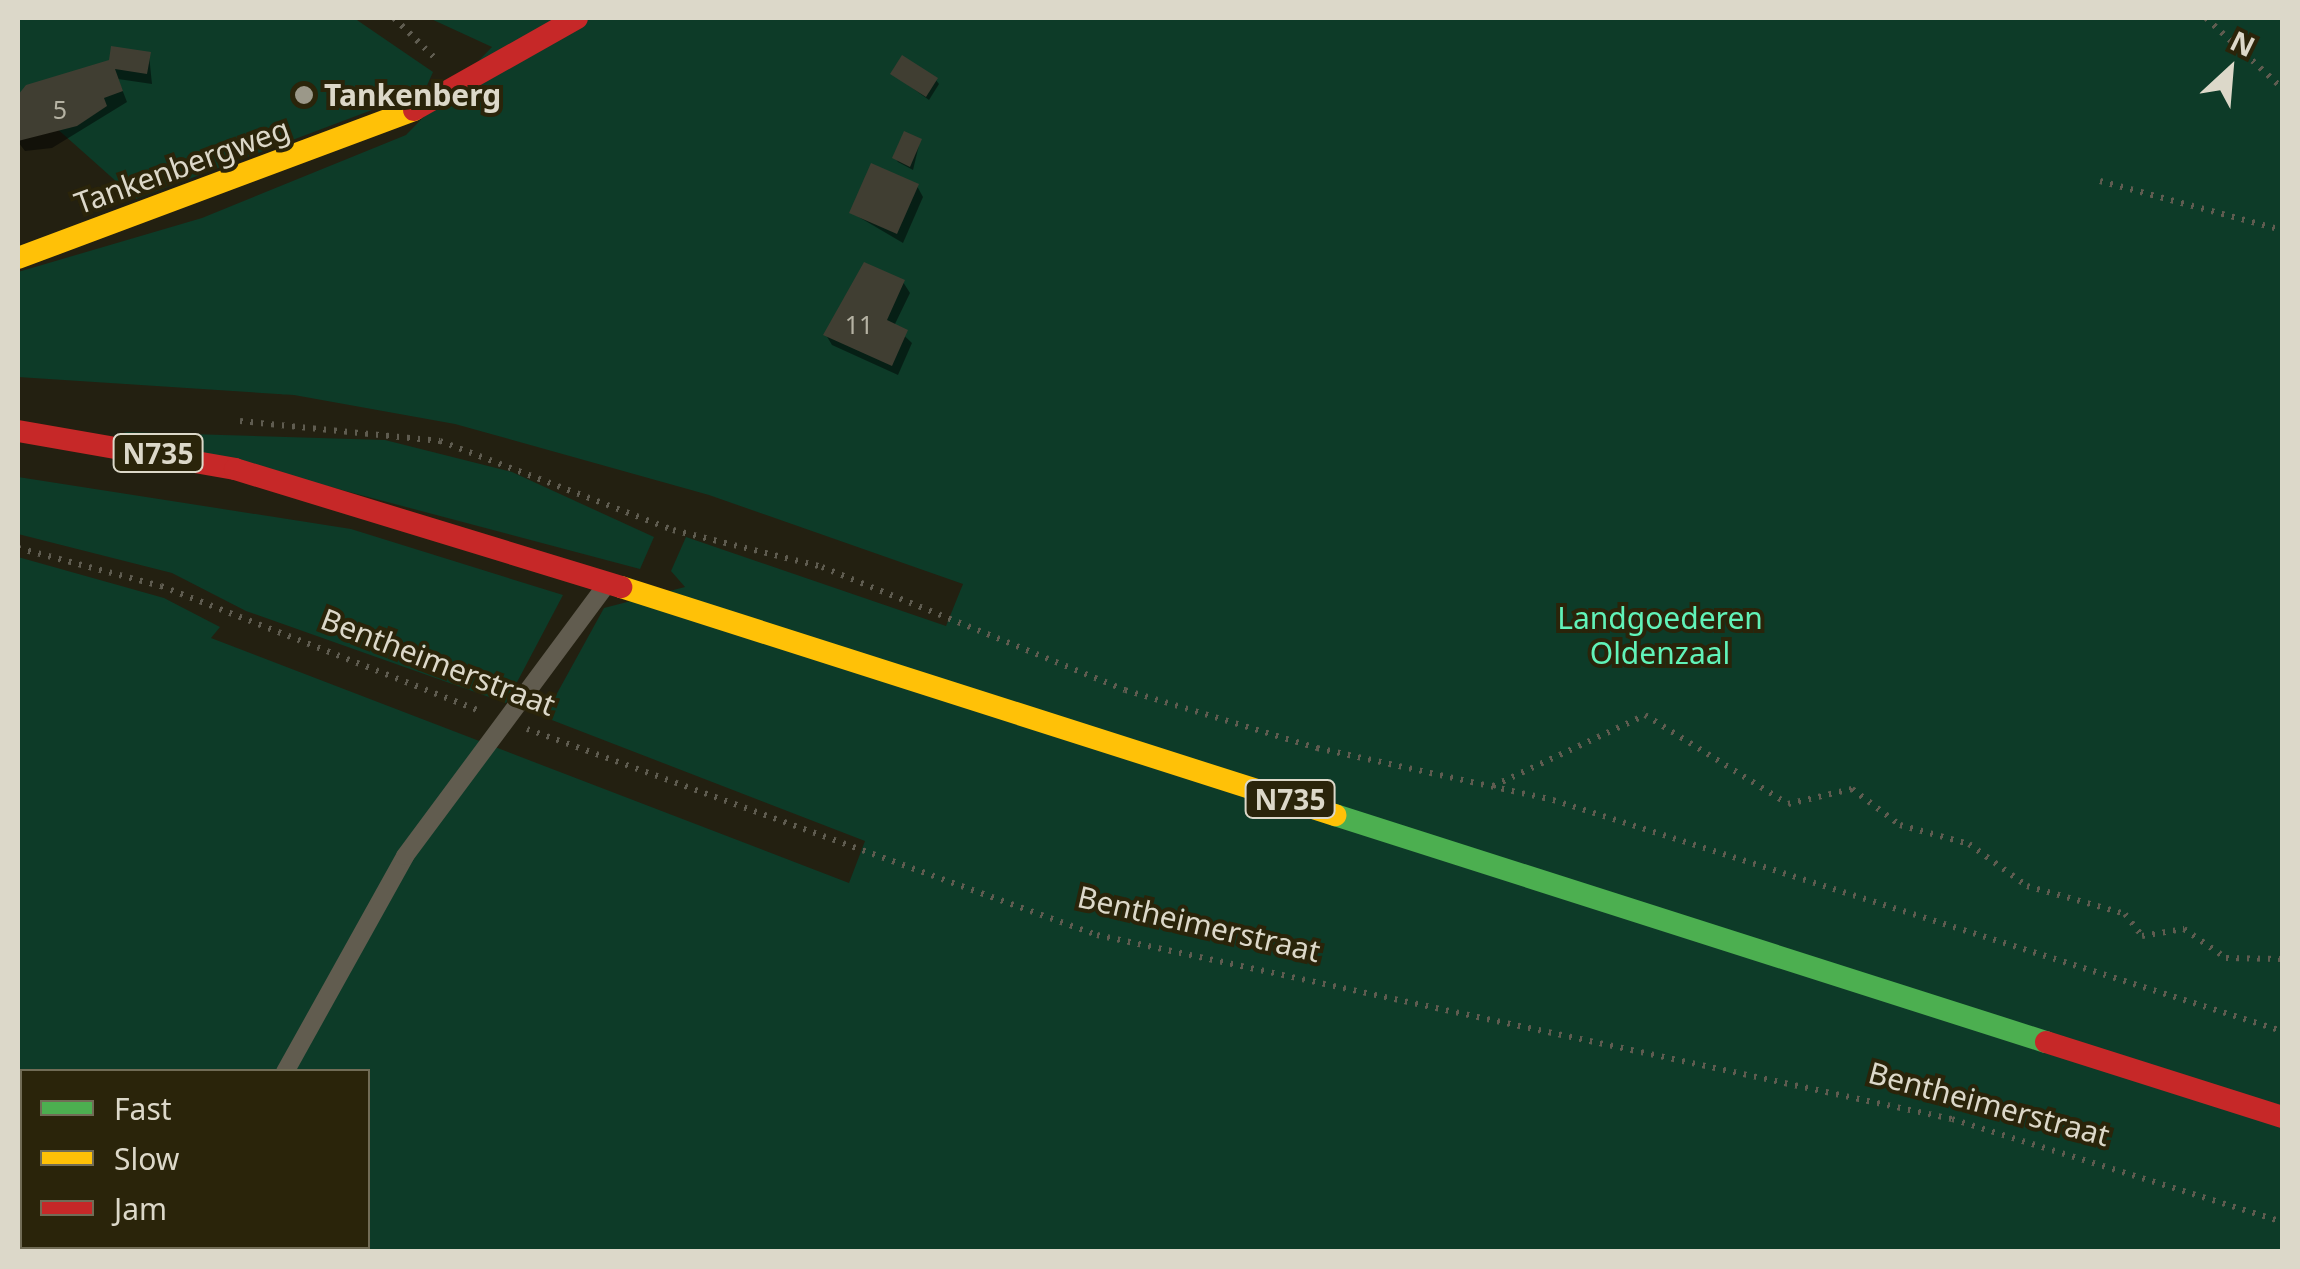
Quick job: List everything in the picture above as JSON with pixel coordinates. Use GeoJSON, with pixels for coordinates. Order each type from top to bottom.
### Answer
{"type":"FeatureCollection","features":[{"type":"Feature","properties":{"kind":"main road","name":"Tankenbergweg"},"geometry":{"type":"LineString","coordinates":[[18,258],[455,95],[577,18]]}},
{"type":"Feature","properties":{"kind":"main road","name":"N735"},"geometry":{"type":"LineString","coordinates":[[18,431],[235,469],[294,491],[609,582],[2282,1117]]}},
{"type":"Feature","properties":{"kind":"main road","name":"N735"},"geometry":{"type":"LineString","coordinates":[[122,478],[294,491]]}},
{"type":"Feature","properties":{"kind":"lane"},"geometry":{"type":"LineString","coordinates":[[286,1069],[405,856],[609,582]]}},
{"type":"Feature","properties":{"kind":"path"},"geometry":{"type":"LineString","coordinates":[[394,18],[431,52],[455,95]]}},
{"type":"Feature","properties":{"kind":"path"},"geometry":{"type":"LineString","coordinates":[[2206,18],[2282,88]]}},
{"type":"Feature","properties":{"kind":"path"},"geometry":{"type":"LineString","coordinates":[[2100,181],[2282,230]]}},
{"type":"Feature","properties":{"kind":"path"},"geometry":{"type":"LineString","coordinates":[[216,420],[440,441],[673,530],[822,567],[1125,690],[1316,748],[1492,787],[2282,1032]]}},
{"type":"Feature","properties":{"kind":"path","name":"Bentheimerstraat"},"geometry":{"type":"LineString","coordinates":[[18,548],[160,586],[506,722],[1096,936],[1952,1118],[2282,1222]]}},
{"type":"Feature","properties":{"kind":"path"},"geometry":{"type":"LineString","coordinates":[[1492,787],[1646,715],[1788,804],[1852,789],[1900,825],[1969,844],[2026,886],[2126,914],[2142,936],[2184,929],[2226,958],[2282,960]]}},
{"type":"Feature","properties":{"kind":"green space"},"geometry":{"type":"Polygon","coordinates":[[[18,18],[354,18],[433,72],[425,90],[136,199],[18,94],[18,18]]]}},
{"type":"Feature","properties":{"kind":"green space","name":"Landgoederen Oldenzaal"},"geometry":{"type":"Polygon","coordinates":[[[429,18],[2282,18],[2282,1251],[18,1252],[18,557],[164,598],[220,627],[211,638],[849,883],[865,841],[544,717],[604,608],[685,587],[671,571],[686,537],[946,626],[963,584],[709,495],[455,424],[294,395],[18,377],[18,272],[202,218],[406,135],[492,47],[429,18]]]}},
{"type":"Feature","properties":{"kind":"green space"},"geometry":{"type":"Polygon","coordinates":[[[123,432],[385,440],[512,472],[654,537],[640,569],[123,432]]]}},
{"type":"Feature","properties":{"kind":"green space"},"geometry":{"type":"Polygon","coordinates":[[[18,477],[351,529],[563,595],[506,703],[246,611],[172,573],[18,534],[18,477]]]}},
{"type":"Feature","properties":{"kind":"building"},"geometry":{"type":"Polygon","coordinates":[[[111,46],[151,52],[147,74],[115,69],[123,91],[104,98],[107,106],[77,126],[18,141],[18,95],[26,85],[109,60],[111,46]]]}},
{"type":"Feature","properties":{"kind":"building"},"geometry":{"type":"Polygon","coordinates":[[[902,55],[938,78],[926,97],[890,74],[902,55]]]}},
{"type":"Feature","properties":{"kind":"building"},"geometry":{"type":"Polygon","coordinates":[[[904,131],[922,139],[910,167],[892,158],[904,131]]]}},
{"type":"Feature","properties":{"kind":"building"},"geometry":{"type":"Polygon","coordinates":[[[871,163],[919,184],[897,234],[849,213],[871,163]]]}},
{"type":"Feature","properties":{"kind":"building"},"geometry":{"type":"Polygon","coordinates":[[[864,262],[905,280],[887,320],[908,330],[892,366],[823,335],[864,262]]]}},
{"type":"Feature","properties":{"kind":"traffic: fast"},"geometry":{"type":"LineString","coordinates":[[1335,815],[2046,1042]]}},
{"type":"Feature","properties":{"kind":"traffic: slow"},"geometry":{"type":"LineString","coordinates":[[18,258],[414,110]]}},
{"type":"Feature","properties":{"kind":"traffic: slow"},"geometry":{"type":"LineString","coordinates":[[621,587],[1335,815]]}},
{"type":"Feature","properties":{"kind":"traffic: jam"},"geometry":{"type":"LineString","coordinates":[[414,110],[577,18]]}},
{"type":"Feature","properties":{"kind":"traffic: jam"},"geometry":{"type":"LineString","coordinates":[[18,431],[235,469],[621,587]]}},
{"type":"Feature","properties":{"kind":"traffic: jam"},"geometry":{"type":"LineString","coordinates":[[2046,1042],[2282,1117]]}},
{"type":"Feature","properties":{"kind":"place","name":"Tankenberg"},"geometry":{"type":"Point","coordinates":[304,95]}}]}
